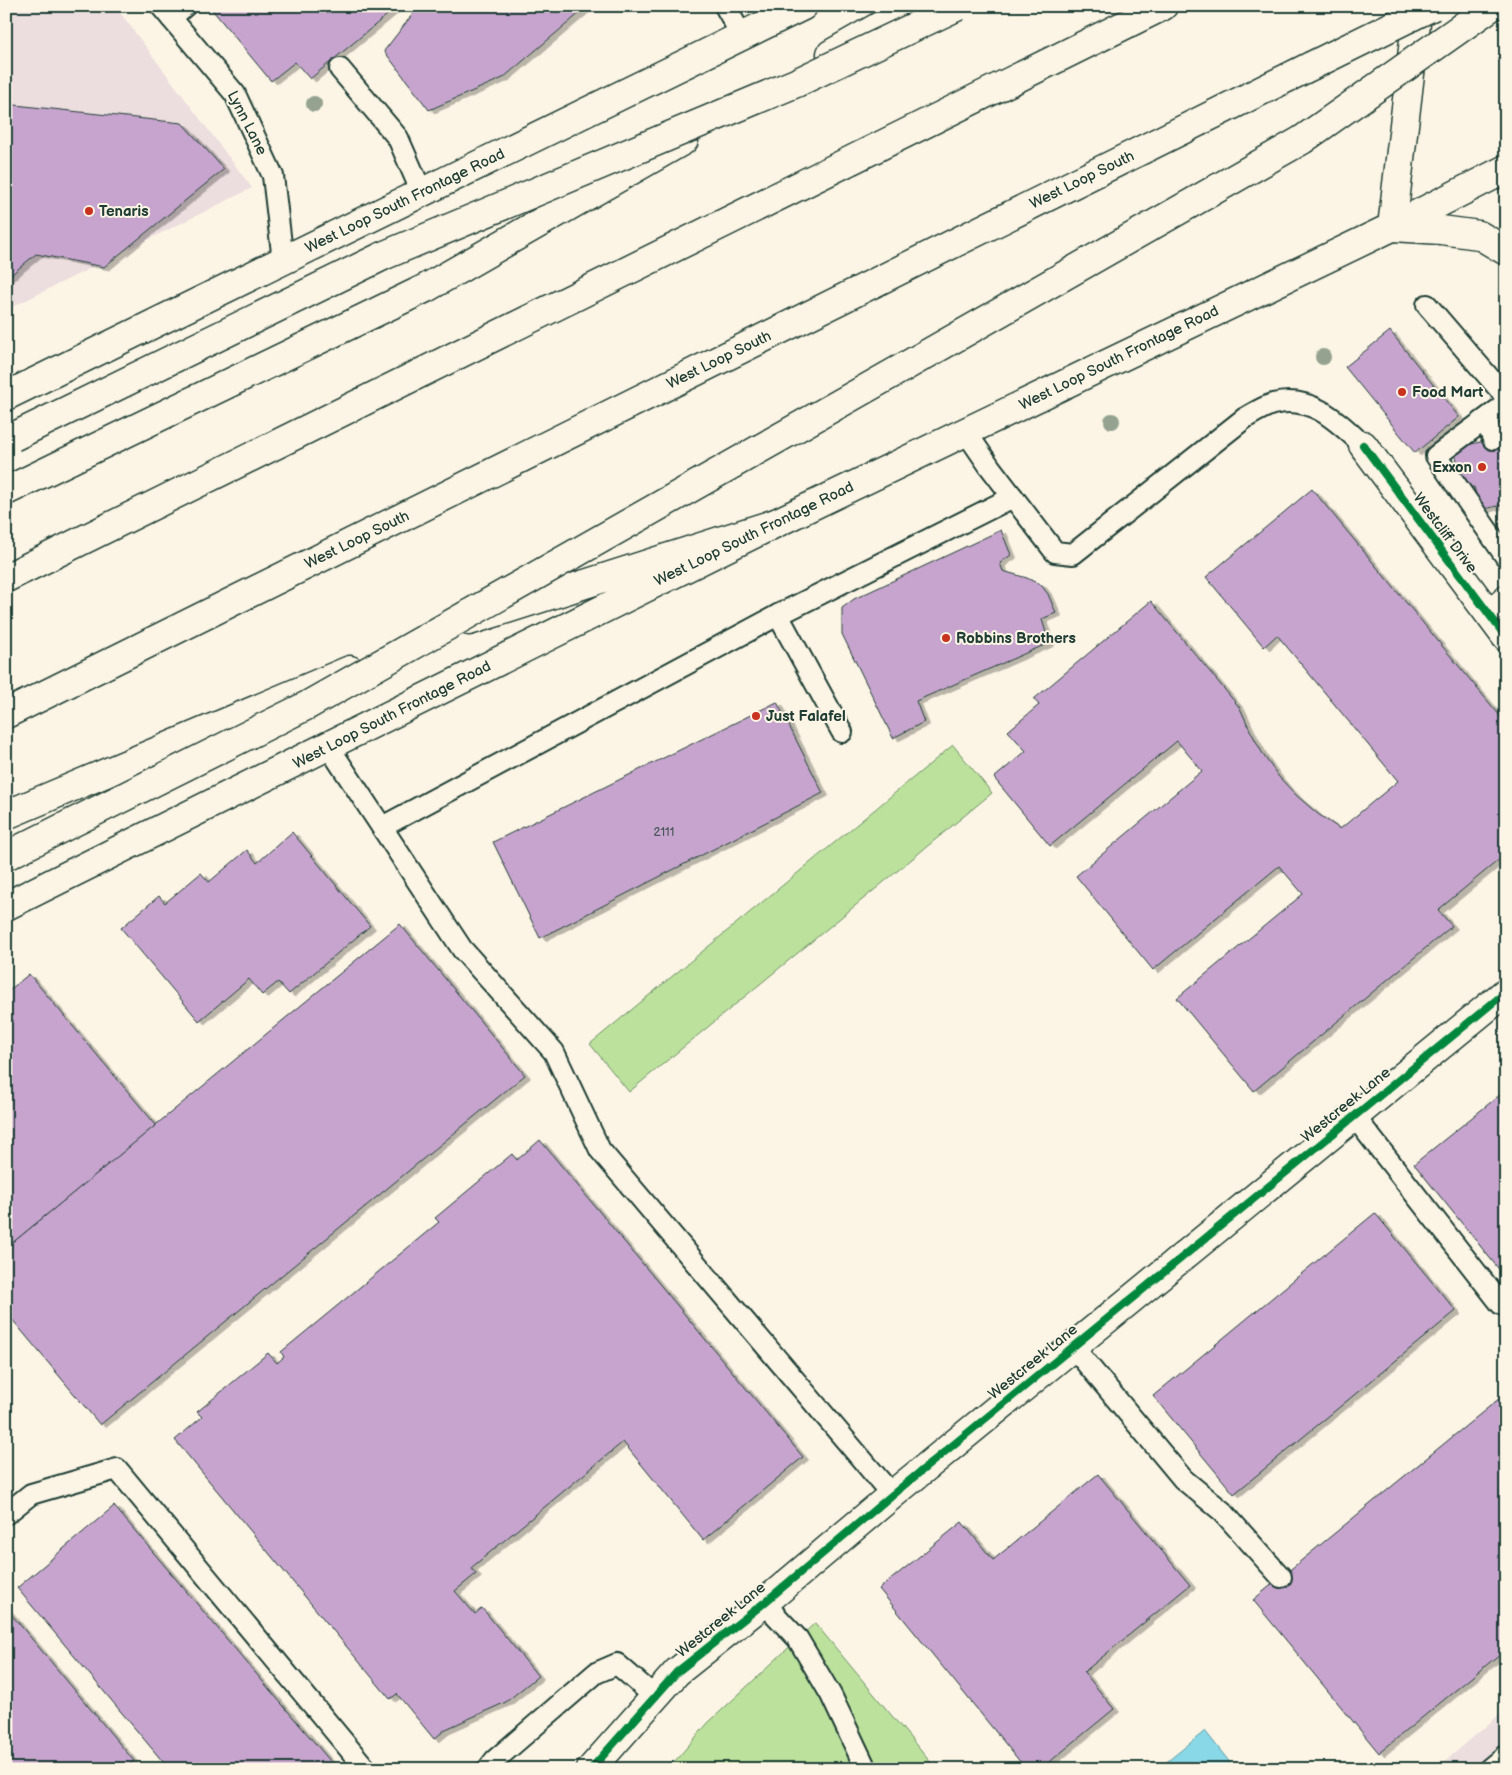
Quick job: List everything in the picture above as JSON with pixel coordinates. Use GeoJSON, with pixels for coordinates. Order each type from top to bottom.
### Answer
{"type":"FeatureCollection","features":[{"type":"Feature","properties":{"kind":"main road","name":"West Loop South Frontage Road"},"geometry":{"type":"LineString","coordinates":[[6,396],[803,6]]}},
{"type":"Feature","properties":{"kind":"main road"},"geometry":{"type":"LineString","coordinates":[[6,491],[426,288],[914,6]]}},
{"type":"Feature","properties":{"kind":"main road"},"geometry":{"type":"LineString","coordinates":[[10,439],[385,255],[796,84],[958,6]]}},
{"type":"Feature","properties":{"kind":"main road"},"geometry":{"type":"LineString","coordinates":[[6,578],[1163,6]]}},
{"type":"Feature","properties":{"kind":"main road"},"geometry":{"type":"LineString","coordinates":[[1418,6],[1392,227],[1479,235],[1506,251]]}},
{"type":"Feature","properties":{"kind":"main road","name":"West Loop South"},"geometry":{"type":"LineString","coordinates":[[6,714],[1432,6]]}},
{"type":"Feature","properties":{"kind":"main road"},"geometry":{"type":"LineString","coordinates":[[6,856],[308,705],[1302,140],[1492,6]]}},
{"type":"Feature","properties":{"kind":"main road","name":"West Loop South Frontage Road"},"geometry":{"type":"LineString","coordinates":[[6,906],[776,522],[1392,227],[1506,169]]}},
{"type":"Feature","properties":{"kind":"main road","name":"Westcliff Drive"},"geometry":{"type":"LineString","coordinates":[[1363,445],[1496,604],[1506,637]]}},
{"type":"Feature","properties":{"kind":"main road"},"geometry":{"type":"LineString","coordinates":[[6,815],[463,623],[776,522]]}},
{"type":"Feature","properties":{"kind":"main road","name":"Westcreek Lane"},"geometry":{"type":"LineString","coordinates":[[591,1769],[677,1672],[764,1603],[1506,992]]}},
{"type":"Feature","properties":{"kind":"lane"},"geometry":{"type":"LineString","coordinates":[[725,6],[742,36]]}},
{"type":"Feature","properties":{"kind":"lane","name":"Lynn Lane"},"geometry":{"type":"LineString","coordinates":[[172,10],[235,94],[270,167],[273,176],[283,261]]}},
{"type":"Feature","properties":{"kind":"lane"},"geometry":{"type":"LineString","coordinates":[[340,69],[398,138],[422,193]]}},
{"type":"Feature","properties":{"kind":"lane"},"geometry":{"type":"LineString","coordinates":[[1427,305],[1506,397]]}},
{"type":"Feature","properties":{"kind":"lane"},"geometry":{"type":"LineString","coordinates":[[966,432],[1055,552],[1073,554],[1245,418],[1270,405],[1290,401],[1309,406],[1330,415],[1363,445]]}},
{"type":"Feature","properties":{"kind":"lane"},"geometry":{"type":"LineString","coordinates":[[1506,404],[1436,456],[1506,557]]}},
{"type":"Feature","properties":{"kind":"lane"},"geometry":{"type":"LineString","coordinates":[[1486,420],[1493,439]]}},
{"type":"Feature","properties":{"kind":"lane"},"geometry":{"type":"LineString","coordinates":[[382,827],[778,615],[1013,497]]}},
{"type":"Feature","properties":{"kind":"lane"},"geometry":{"type":"LineString","coordinates":[[778,615],[842,732]]}},
{"type":"Feature","properties":{"kind":"lane"},"geometry":{"type":"LineString","coordinates":[[329,746],[462,949],[554,1052],[600,1150],[892,1496]]}},
{"type":"Feature","properties":{"kind":"lane"},"geometry":{"type":"LineString","coordinates":[[1354,1116],[1501,1304],[1506,1306]]}},
{"type":"Feature","properties":{"kind":"lane"},"geometry":{"type":"LineString","coordinates":[[1073,1347],[1183,1479],[1223,1512],[1281,1577]]}},
{"type":"Feature","properties":{"kind":"lane"},"geometry":{"type":"LineString","coordinates":[[6,1514],[31,1494],[117,1469],[366,1769]]}},
{"type":"Feature","properties":{"kind":"lane"},"geometry":{"type":"LineString","coordinates":[[764,1603],[798,1639],[831,1695],[866,1769]]}},
{"type":"Feature","properties":{"kind":"lane"},"geometry":{"type":"LineString","coordinates":[[488,1769],[495,1760],[596,1673],[617,1664],[655,1697]]}},
{"type":"Feature","properties":{"kind":"lane"},"geometry":{"type":"LineString","coordinates":[[1489,1769],[1506,1755]]}},
{"type":"Feature","properties":{"kind":"shaded area"},"geometry":{"type":"Polygon","coordinates":[[[6,6],[115,6],[252,188],[6,310],[6,6]]]}},
{"type":"Feature","properties":{"kind":"shaded area"},"geometry":{"type":"Polygon","coordinates":[[[1506,1709],[1506,1769],[1436,1769],[1506,1709]]]}},
{"type":"Feature","properties":{"kind":"green space"},"geometry":{"type":"Polygon","coordinates":[[[953,745],[992,793],[629,1092],[590,1044],[953,745]]]}},
{"type":"Feature","properties":{"kind":"green space"},"geometry":{"type":"Polygon","coordinates":[[[815,1623],[936,1769],[668,1769],[708,1723],[815,1623]]]}},
{"type":"Feature","properties":{"kind":"water"},"geometry":{"type":"Polygon","coordinates":[[[1205,1731],[1235,1769],[1158,1769],[1205,1731]]]}},
{"type":"Feature","properties":{"kind":"building"},"geometry":{"type":"Polygon","coordinates":[[[209,6],[398,6],[310,79],[295,62],[271,81],[209,6]]]}},
{"type":"Feature","properties":{"kind":"building"},"geometry":{"type":"Polygon","coordinates":[[[419,6],[588,6],[503,78],[429,110],[384,51],[419,6]]]}},
{"type":"Feature","properties":{"kind":"building","name":"Tenaris"},"geometry":{"type":"Polygon","coordinates":[[[6,104],[182,123],[224,169],[104,267],[36,254],[6,279],[6,104]]]}},
{"type":"Feature","properties":{"kind":"building","name":"Food Mart"},"geometry":{"type":"Polygon","coordinates":[[[1390,331],[1459,417],[1415,453],[1345,367],[1390,331]]]}},
{"type":"Feature","properties":{"kind":"building","name":"Exxon"},"geometry":{"type":"Polygon","coordinates":[[[1506,436],[1506,504],[1480,510],[1474,487],[1463,489],[1454,448],[1506,436]]]}},
{"type":"Feature","properties":{"kind":"building"},"geometry":{"type":"Polygon","coordinates":[[[1312,489],[1506,723],[1506,854],[1438,910],[1452,926],[1254,1091],[1177,998],[1303,894],[1279,866],[1153,970],[1076,876],[1202,771],[1177,741],[1050,846],[994,778],[1026,751],[1008,731],[1039,705],[1034,699],[1151,601],[1240,708],[1264,756],[1279,777],[1318,814],[1340,829],[1398,781],[1277,635],[1264,647],[1206,577],[1312,489]]]}},
{"type":"Feature","properties":{"kind":"building","name":"Robbins Brothers"},"geometry":{"type":"Polygon","coordinates":[[[1001,530],[1011,555],[1000,563],[1003,571],[1027,578],[1041,585],[1048,594],[1056,613],[1042,619],[1049,643],[916,701],[924,722],[893,738],[842,634],[842,608],[854,599],[1001,530]]]}},
{"type":"Feature","properties":{"kind":"building"},"geometry":{"type":"Polygon","coordinates":[[[777,702],[823,793],[540,938],[493,842],[777,702]]]}},
{"type":"Feature","properties":{"kind":"building"},"geometry":{"type":"Polygon","coordinates":[[[292,832],[370,926],[289,994],[278,982],[262,995],[249,979],[199,1021],[121,928],[159,896],[165,903],[201,873],[209,882],[247,850],[257,863],[292,832]]]}},
{"type":"Feature","properties":{"kind":"building"},"geometry":{"type":"Polygon","coordinates":[[[400,924],[525,1075],[100,1425],[6,1312],[6,1248],[400,924]]]}},
{"type":"Feature","properties":{"kind":"building"},"geometry":{"type":"Polygon","coordinates":[[[29,974],[156,1125],[6,1248],[6,993],[29,974]]]}},
{"type":"Feature","properties":{"kind":"building"},"geometry":{"type":"Polygon","coordinates":[[[1506,1090],[1506,1278],[1414,1164],[1506,1090]]]}},
{"type":"Feature","properties":{"kind":"building"},"geometry":{"type":"Polygon","coordinates":[[[540,1140],[803,1457],[703,1540],[623,1442],[471,1568],[476,1574],[455,1591],[475,1614],[482,1608],[538,1676],[506,1702],[446,1729],[434,1739],[397,1694],[390,1699],[175,1440],[202,1417],[197,1412],[268,1353],[277,1363],[284,1357],[281,1352],[439,1222],[435,1218],[512,1154],[517,1160],[540,1140]]]}},
{"type":"Feature","properties":{"kind":"building"},"geometry":{"type":"Polygon","coordinates":[[[1375,1213],[1456,1311],[1234,1494],[1153,1396],[1375,1213]]]}},
{"type":"Feature","properties":{"kind":"building"},"geometry":{"type":"Polygon","coordinates":[[[1506,1393],[1506,1649],[1379,1753],[1253,1600],[1506,1393]]]}},
{"type":"Feature","properties":{"kind":"building"},"geometry":{"type":"Polygon","coordinates":[[[1098,1474],[1190,1585],[1084,1672],[1114,1709],[1041,1769],[1026,1769],[879,1589],[962,1522],[993,1560],[1098,1474]]]}},
{"type":"Feature","properties":{"kind":"building"},"geometry":{"type":"Polygon","coordinates":[[[114,1506],[337,1769],[169,1769],[17,1588],[114,1506]]]}},
{"type":"Feature","properties":{"kind":"building"},"geometry":{"type":"Polygon","coordinates":[[[6,1608],[134,1761],[125,1769],[6,1769],[6,1608]]]}},
{"type":"Feature","properties":{"kind":"cycle path"},"geometry":{"type":"LineString","coordinates":[[1363,445],[1506,637]]}},
{"type":"Feature","properties":{"kind":"cycle path"},"geometry":{"type":"LineString","coordinates":[[591,1769],[677,1672],[764,1603],[892,1495],[1506,992]]}},
{"type":"Feature","properties":{"kind":"place","name":"Tenaris"},"geometry":{"type":"Point","coordinates":[89,211]}},
{"type":"Feature","properties":{"kind":"place","name":"Food Mart"},"geometry":{"type":"Point","coordinates":[1402,392]}},
{"type":"Feature","properties":{"kind":"place","name":"Exxon"},"geometry":{"type":"Point","coordinates":[1482,467]}},
{"type":"Feature","properties":{"kind":"place","name":"Robbins Brothers"},"geometry":{"type":"Point","coordinates":[946,638]}},
{"type":"Feature","properties":{"kind":"place","name":"Just Falafel"},"geometry":{"type":"Point","coordinates":[756,716]}}]}
